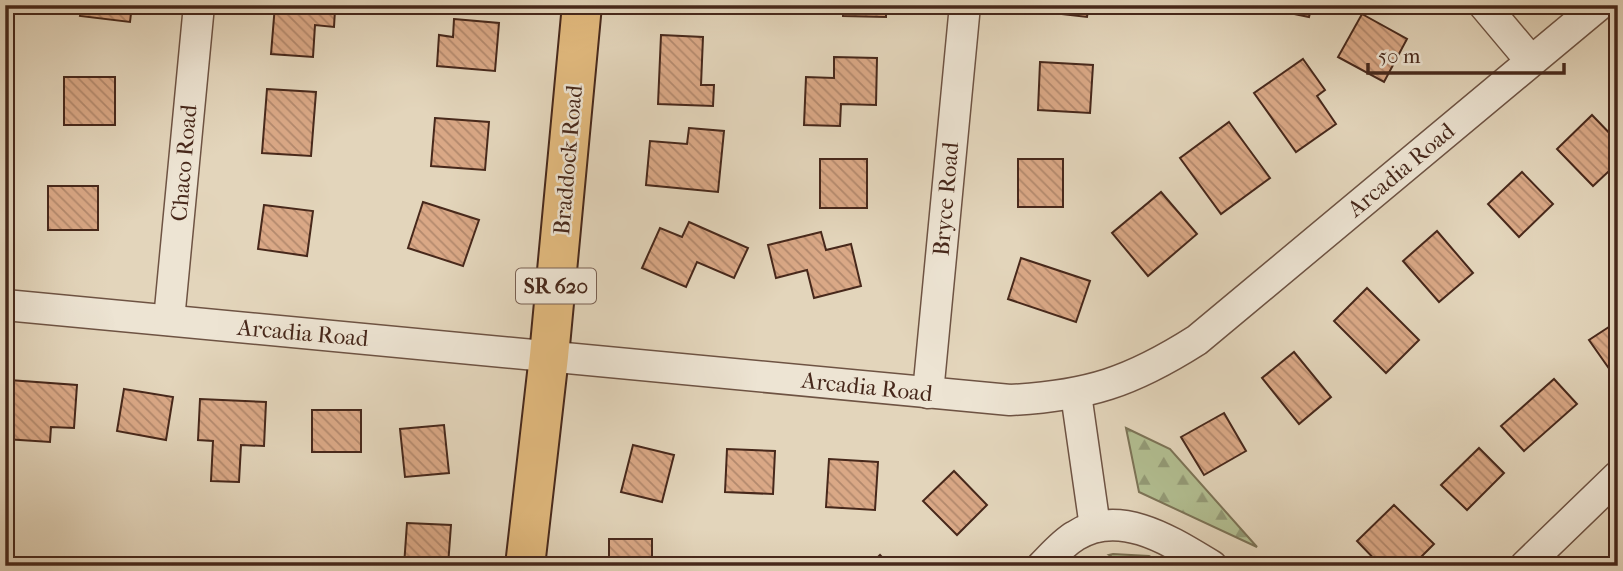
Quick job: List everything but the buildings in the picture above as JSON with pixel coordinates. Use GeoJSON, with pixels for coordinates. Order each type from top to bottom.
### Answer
{"type":"FeatureCollection","features":[{"type":"Feature","properties":{"kind":"main road","name":"Braddock Road"},"geometry":{"type":"LineString","coordinates":[[525,566],[549,356],[582,5]]}},
{"type":"Feature","properties":{"kind":"street","name":"Chaco Road"},"geometry":{"type":"LineString","coordinates":[[169,320],[199,5]]}},
{"type":"Feature","properties":{"kind":"street","name":"Bryce Road"},"geometry":{"type":"LineString","coordinates":[[928,393],[965,5]]}},
{"type":"Feature","properties":{"kind":"street"},"geometry":{"type":"LineString","coordinates":[[1484,5],[1531,61]]}},
{"type":"Feature","properties":{"kind":"street","name":"Arcadia Road"},"geometry":{"type":"LineString","coordinates":[[5,305],[1010,400],[1076,394],[1116,383],[1158,365],[1197,340],[1599,5]]}},
{"type":"Feature","properties":{"kind":"street"},"geometry":{"type":"LineString","coordinates":[[1076,394],[1095,527]]}},
{"type":"Feature","properties":{"kind":"street"},"geometry":{"type":"LineString","coordinates":[[1525,566],[1618,476]]}},
{"type":"Feature","properties":{"kind":"street"},"geometry":{"type":"LineString","coordinates":[[1042,566],[1074,536],[1095,527],[1114,524],[1136,528],[1173,542],[1212,566]]}},
{"type":"Feature","properties":{"kind":"green space"},"geometry":{"type":"Polygon","coordinates":[[[1126,428],[1170,449],[1257,547],[1139,492],[1126,428]]]}},
{"type":"Feature","properties":{"kind":"green space"},"geometry":{"type":"Polygon","coordinates":[[[1109,555],[1149,556],[1167,566],[1126,566],[1109,555]]]}}]}
